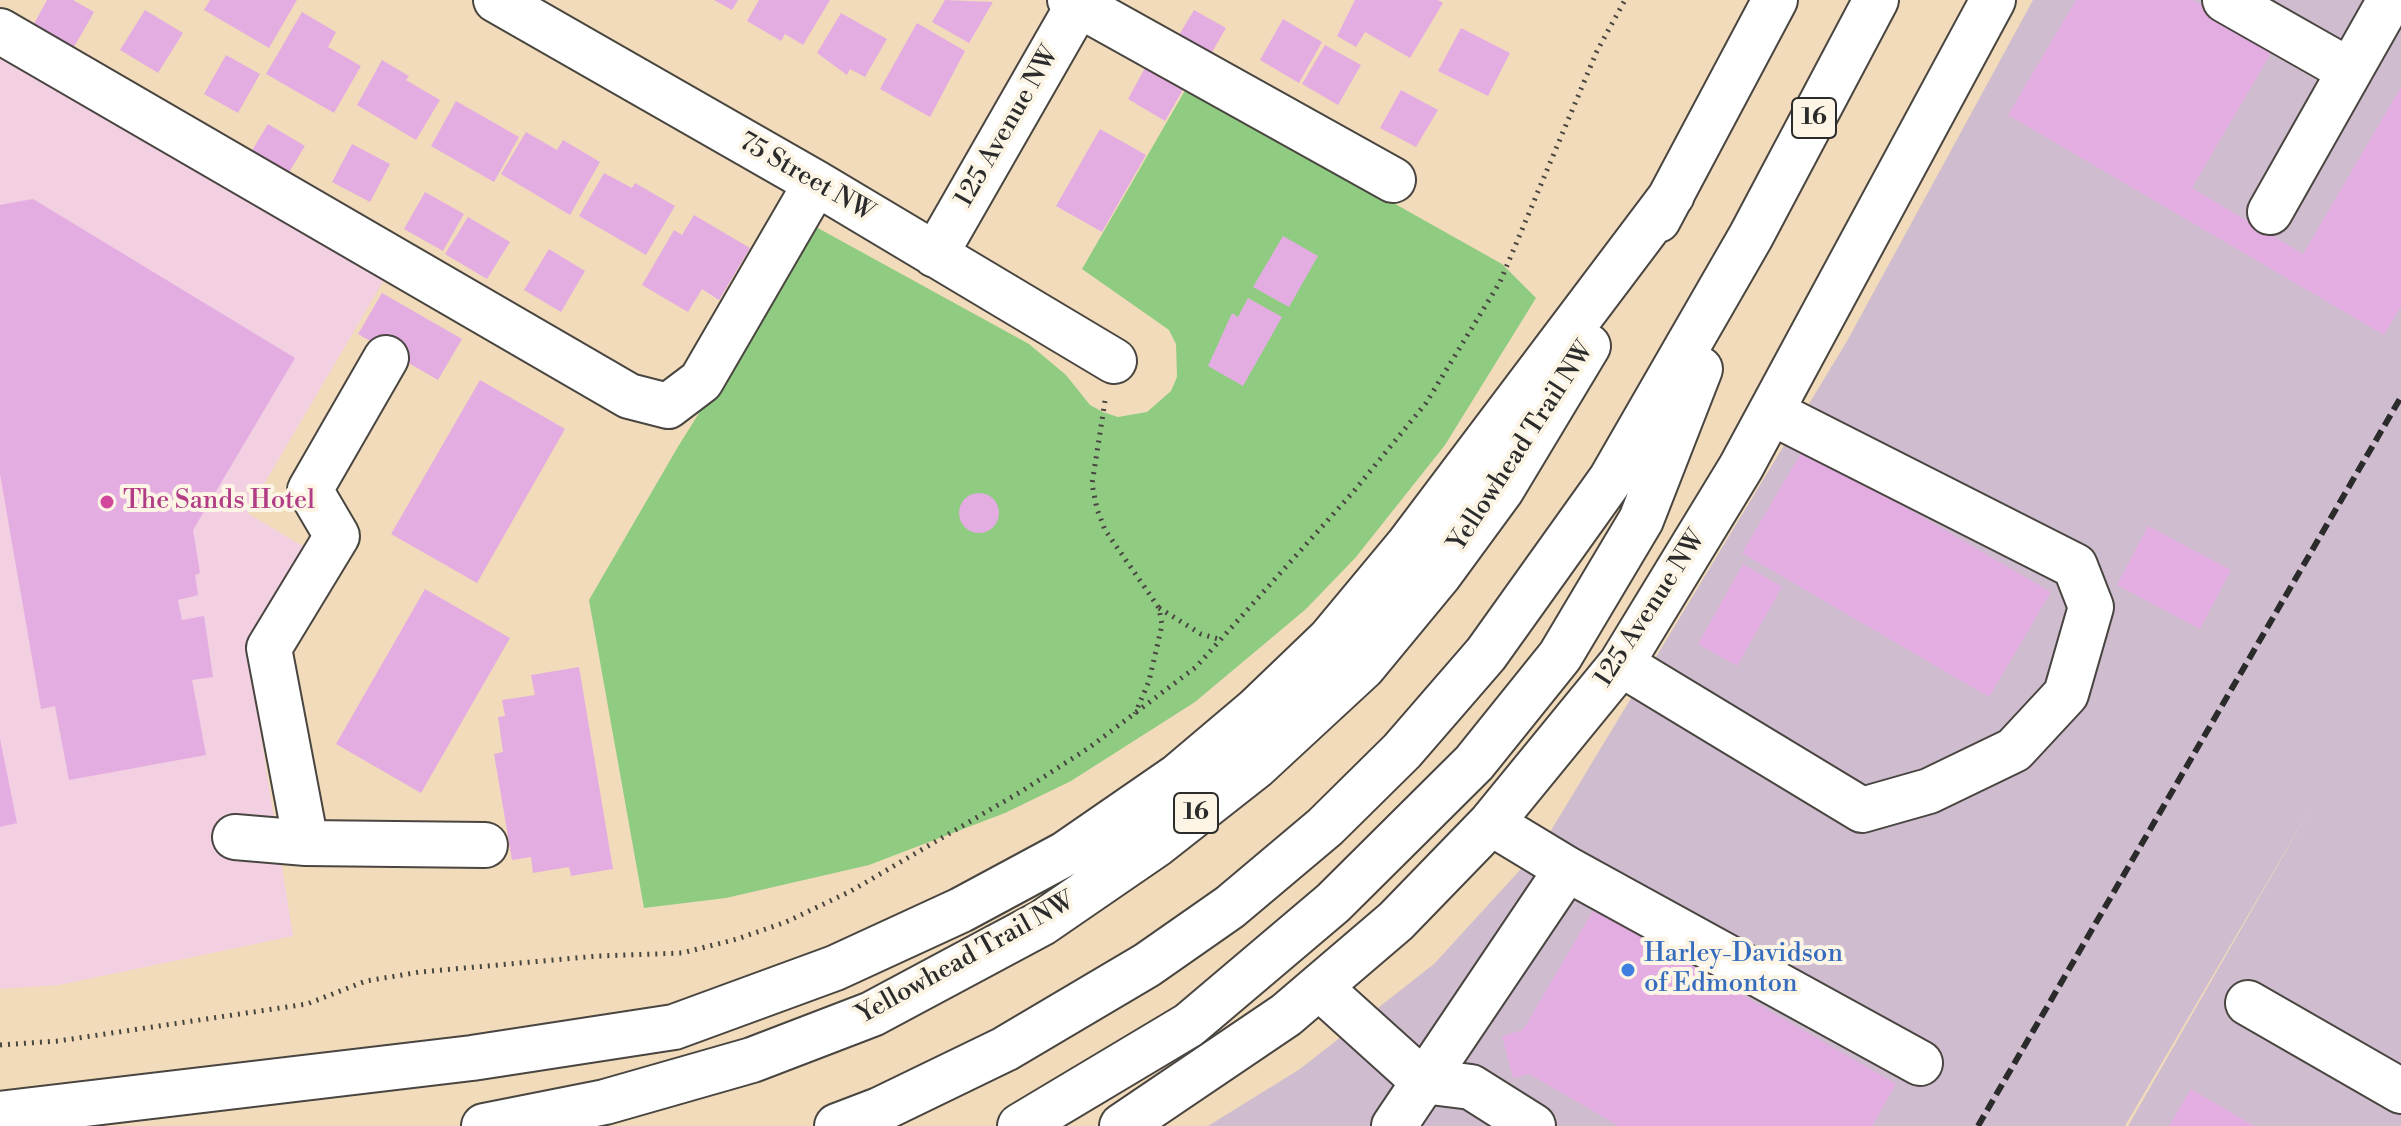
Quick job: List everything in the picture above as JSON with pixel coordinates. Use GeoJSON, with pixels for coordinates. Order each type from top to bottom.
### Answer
{"type":"FeatureCollection","features":[{"type":"Feature","properties":{"kind":"main road","name":"75 Street NW"},"geometry":{"type":"LineString","coordinates":[[496,0],[816,183],[1114,361]]}},
{"type":"Feature","properties":{"kind":"main road","name":"Yellowhead Trail NW"},"geometry":{"type":"LineString","coordinates":[[484,1126],[605,1102],[752,1060],[872,1014],[1042,923],[1157,844],[1255,767],[1363,667],[1439,575],[1502,489],[1557,400],[1672,195],[1775,0]]}},
{"type":"Feature","properties":{"kind":"main road","name":"16"},"geometry":{"type":"LineString","coordinates":[[837,1126],[879,1110],[1005,1049],[1147,965],[1230,907],[1325,827],[1402,751],[1495,642],[1611,479],[1751,236],[1876,0]]}},
{"type":"Feature","properties":{"kind":"main road","name":"125 Avenue NW"},"geometry":{"type":"LineString","coordinates":[[1122,1126],[1286,1015],[1396,921],[1491,823],[1621,664],[1771,412],[1993,0]]}},
{"type":"Feature","properties":{"kind":"main road"},"geometry":{"type":"LineString","coordinates":[[2225,0],[2350,71]]}},
{"type":"Feature","properties":{"kind":"main road"},"geometry":{"type":"LineString","coordinates":[[2270,212],[2390,0]]}},
{"type":"Feature","properties":{"kind":"main road"},"geometry":{"type":"LineString","coordinates":[[1076,2],[1393,180]]}},
{"type":"Feature","properties":{"kind":"main road","name":"125 Avenue NW"},"geometry":{"type":"LineString","coordinates":[[935,255],[1076,2]]}},
{"type":"Feature","properties":{"kind":"main road"},"geometry":{"type":"LineString","coordinates":[[0,31],[629,396],[668,406],[701,381],[816,183]]}},
{"type":"Feature","properties":{"kind":"main road"},"geometry":{"type":"LineString","coordinates":[[1,1107],[114,1098],[472,1058],[674,1027],[835,968],[961,910],[1065,854],[1178,776],[1256,710],[1330,639],[1409,544],[1672,195]]}},
{"type":"Feature","properties":{"kind":"main road"},"geometry":{"type":"LineString","coordinates":[[1020,1126],[1189,1025],[1333,903],[1474,763],[1560,656],[1641,520],[1751,236]]}},
{"type":"Feature","properties":{"kind":"main road"},"geometry":{"type":"LineString","coordinates":[[306,843],[269,648],[337,536],[310,490],[386,358]]}},
{"type":"Feature","properties":{"kind":"main road"},"geometry":{"type":"LineString","coordinates":[[1621,664],[1862,810],[1929,791],[2014,750],[2066,694],[2091,607],[2075,566],[1771,412]]}},
{"type":"Feature","properties":{"kind":"main road"},"geometry":{"type":"LineString","coordinates":[[1491,823],[1567,869],[1920,1063]]}},
{"type":"Feature","properties":{"kind":"main road"},"geometry":{"type":"LineString","coordinates":[[235,837],[306,843],[485,845]]}},
{"type":"Feature","properties":{"kind":"main road"},"geometry":{"type":"LineString","coordinates":[[1394,1126],[1567,869]]}},
{"type":"Feature","properties":{"kind":"main road"},"geometry":{"type":"LineString","coordinates":[[1320,988],[1423,1081],[1471,1087],[1533,1126]]}},
{"type":"Feature","properties":{"kind":"main road"},"geometry":{"type":"LineString","coordinates":[[2248,1003],[2401,1091]]}},
{"type":"Feature","properties":{"kind":"path"},"geometry":{"type":"LineString","coordinates":[[0,1045],[58,1041],[307,1004],[331,992],[366,981],[420,972],[598,956],[682,953],[786,922],[851,891],[1022,791],[1135,714],[1196,667],[1401,436],[1457,355],[1513,253],[1597,51],[1625,0]]}},
{"type":"Feature","properties":{"kind":"path"},"geometry":{"type":"LineString","coordinates":[[1114,361],[1096,444],[1092,484],[1105,530],[1159,608],[1201,634],[1222,640]]}},
{"type":"Feature","properties":{"kind":"path"},"geometry":{"type":"LineString","coordinates":[[1135,714],[1159,648],[1162,625],[1159,608]]}},
{"type":"Feature","properties":{"kind":"shaded area"},"geometry":{"type":"Polygon","coordinates":[[[2033,0],[2401,0],[2401,1126],[2128,1126],[2314,802],[2125,1126],[1208,1126],[1300,1069],[1434,964],[1541,847],[1847,341],[2033,0]]]}},
{"type":"Feature","properties":{"kind":"shaded area"},"geometry":{"type":"Polygon","coordinates":[[[0,54],[387,275],[247,513],[306,548],[247,650],[293,936],[59,985],[0,989],[0,54]]]}},
{"type":"Feature","properties":{"kind":"green space"},"geometry":{"type":"Polygon","coordinates":[[[1187,87],[1502,264],[1536,298],[1445,445],[1356,557],[1306,609],[1195,702],[1071,781],[1005,813],[869,865],[726,898],[644,908],[589,600],[679,445],[816,227],[1029,344],[1066,375],[1090,405],[1118,417],[1147,412],[1171,391],[1177,377],[1176,344],[1169,330],[1082,269],[1187,87]]]}},
{"type":"Feature","properties":{"kind":"building"},"geometry":{"type":"Polygon","coordinates":[[[47,0],[73,0],[94,12],[70,54],[30,31],[47,0]]]}},
{"type":"Feature","properties":{"kind":"building"},"geometry":{"type":"Polygon","coordinates":[[[210,0],[297,0],[269,48],[204,10],[210,0]]]}},
{"type":"Feature","properties":{"kind":"building"},"geometry":{"type":"Polygon","coordinates":[[[714,0],[738,0],[732,10],[714,0]]]}},
{"type":"Feature","properties":{"kind":"building"},"geometry":{"type":"Polygon","coordinates":[[[759,0],[830,0],[803,45],[785,34],[781,41],[747,21],[759,0]]]}},
{"type":"Feature","properties":{"kind":"building"},"geometry":{"type":"Polygon","coordinates":[[[945,0],[993,2],[969,43],[932,22],[945,0]]]}},
{"type":"Feature","properties":{"kind":"building"},"geometry":{"type":"Polygon","coordinates":[[[1355,0],[1438,0],[1443,3],[1410,58],[1365,32],[1356,47],[1337,36],[1355,0]]]}},
{"type":"Feature","properties":{"kind":"building"},"geometry":{"type":"Polygon","coordinates":[[[2076,0],[2193,0],[2274,48],[2192,188],[2303,254],[2401,87],[2401,306],[2384,335],[2008,115],[2076,0]]]}},
{"type":"Feature","properties":{"kind":"building"},"geometry":{"type":"Polygon","coordinates":[[[145,10],[183,33],[158,73],[120,50],[145,10]]]}},
{"type":"Feature","properties":{"kind":"building"},"geometry":{"type":"Polygon","coordinates":[[[1194,10],[1226,28],[1208,59],[1176,40],[1194,10]]]}},
{"type":"Feature","properties":{"kind":"building"},"geometry":{"type":"Polygon","coordinates":[[[302,12],[336,32],[328,47],[361,66],[334,113],[266,74],[302,12]]]}},
{"type":"Feature","properties":{"kind":"building"},"geometry":{"type":"Polygon","coordinates":[[[841,13],[887,39],[865,77],[850,69],[847,75],[817,53],[841,13]]]}},
{"type":"Feature","properties":{"kind":"building"},"geometry":{"type":"Polygon","coordinates":[[[1283,19],[1322,42],[1299,83],[1260,60],[1283,19]]]}},
{"type":"Feature","properties":{"kind":"building"},"geometry":{"type":"Polygon","coordinates":[[[917,23],[965,51],[930,117],[880,89],[917,23]]]}},
{"type":"Feature","properties":{"kind":"building"},"geometry":{"type":"Polygon","coordinates":[[[1461,28],[1510,53],[1488,96],[1438,71],[1461,28]]]}},
{"type":"Feature","properties":{"kind":"building"},"geometry":{"type":"Polygon","coordinates":[[[1325,45],[1361,65],[1338,105],[1302,84],[1325,45]]]}},
{"type":"Feature","properties":{"kind":"building"},"geometry":{"type":"Polygon","coordinates":[[[226,55],[260,74],[238,113],[204,94],[226,55]]]}},
{"type":"Feature","properties":{"kind":"building"},"geometry":{"type":"Polygon","coordinates":[[[382,60],[409,76],[406,80],[440,100],[416,140],[357,105],[382,60]]]}},
{"type":"Feature","properties":{"kind":"building"},"geometry":{"type":"Polygon","coordinates":[[[1146,66],[1184,88],[1165,121],[1128,99],[1146,66]]]}},
{"type":"Feature","properties":{"kind":"building"},"geometry":{"type":"Polygon","coordinates":[[[1401,90],[1438,110],[1416,147],[1380,128],[1401,90]]]}},
{"type":"Feature","properties":{"kind":"building"},"geometry":{"type":"Polygon","coordinates":[[[456,101],[519,137],[494,182],[431,146],[456,101]]]}},
{"type":"Feature","properties":{"kind":"building"},"geometry":{"type":"Polygon","coordinates":[[[268,124],[305,146],[285,179],[248,157],[268,124]]]}},
{"type":"Feature","properties":{"kind":"building"},"geometry":{"type":"Polygon","coordinates":[[[1100,129],[1146,155],[1102,232],[1056,206],[1100,129]]]}},
{"type":"Feature","properties":{"kind":"building"},"geometry":{"type":"Polygon","coordinates":[[[526,132],[557,150],[563,140],[600,162],[570,215],[501,174],[526,132]]]}},
{"type":"Feature","properties":{"kind":"building"},"geometry":{"type":"Polygon","coordinates":[[[352,144],[390,164],[370,202],[332,182],[352,144]]]}},
{"type":"Feature","properties":{"kind":"building"},"geometry":{"type":"Polygon","coordinates":[[[604,173],[632,188],[635,183],[675,206],[646,255],[579,216],[604,173]]]}},
{"type":"Feature","properties":{"kind":"building"},"geometry":{"type":"Polygon","coordinates":[[[425,192],[464,214],[443,251],[404,229],[425,192]]]}},
{"type":"Feature","properties":{"kind":"building","name":"The Sands Hotel"},"geometry":{"type":"Polygon","coordinates":[[[33,199],[295,358],[193,530],[200,573],[195,575],[198,595],[178,600],[182,620],[204,616],[213,677],[192,680],[206,755],[69,780],[55,706],[41,709],[0,474],[0,205],[33,199]]]}},
{"type":"Feature","properties":{"kind":"building"},"geometry":{"type":"Polygon","coordinates":[[[694,215],[750,248],[719,300],[702,289],[688,312],[642,285],[674,230],[682,235],[694,215]]]}},
{"type":"Feature","properties":{"kind":"building"},"geometry":{"type":"Polygon","coordinates":[[[468,217],[510,242],[487,279],[445,254],[468,217]]]}},
{"type":"Feature","properties":{"kind":"building"},"geometry":{"type":"Polygon","coordinates":[[[1283,236],[1318,256],[1289,307],[1253,287],[1283,236]]]}},
{"type":"Feature","properties":{"kind":"building"},"geometry":{"type":"Polygon","coordinates":[[[549,249],[585,271],[561,312],[524,290],[549,249]]]}},
{"type":"Feature","properties":{"kind":"building"},"geometry":{"type":"Polygon","coordinates":[[[382,293],[462,339],[438,380],[358,334],[382,293]]]}},
{"type":"Feature","properties":{"kind":"building"},"geometry":{"type":"Polygon","coordinates":[[[1248,298],[1282,317],[1243,386],[1208,366],[1232,313],[1238,317],[1248,298]]]}},
{"type":"Feature","properties":{"kind":"building"},"geometry":{"type":"Polygon","coordinates":[[[480,380],[565,429],[477,583],[391,534],[480,380]]]}},
{"type":"Feature","properties":{"kind":"building"},"geometry":{"type":"Polygon","coordinates":[[[1804,448],[2051,592],[1989,697],[1742,553],[1804,448]]]}},
{"type":"Feature","properties":{"kind":"building"},"geometry":{"type":"Polygon","coordinates":[[[979,493],[993,499],[999,513],[993,527],[979,533],[965,527],[959,513],[965,499],[979,493]]]}},
{"type":"Feature","properties":{"kind":"building"},"geometry":{"type":"Polygon","coordinates":[[[2148,526],[2231,570],[2200,629],[2117,585],[2148,526]]]}},
{"type":"Feature","properties":{"kind":"building"},"geometry":{"type":"Polygon","coordinates":[[[1743,564],[1782,587],[1737,666],[1698,644],[1743,564]]]}},
{"type":"Feature","properties":{"kind":"building"},"geometry":{"type":"Polygon","coordinates":[[[425,589],[510,638],[421,793],[336,744],[425,589]]]}},
{"type":"Feature","properties":{"kind":"building"},"geometry":{"type":"Polygon","coordinates":[[[579,667],[613,869],[571,876],[569,867],[533,873],[531,857],[512,860],[494,754],[503,752],[498,717],[505,716],[502,700],[535,695],[531,675],[579,667]]]}},
{"type":"Feature","properties":{"kind":"building"},"geometry":{"type":"Polygon","coordinates":[[[0,739],[17,823],[0,827],[0,739]]]}},
{"type":"Feature","properties":{"kind":"building","name":"Harley-Davidson of Edmonton"},"geometry":{"type":"Polygon","coordinates":[[[1594,909],[1896,1084],[1872,1126],[1619,1126],[1529,1074],[1513,1078],[1502,1036],[1523,1030],[1594,909]]]}},
{"type":"Feature","properties":{"kind":"building"},"geometry":{"type":"Polygon","coordinates":[[[2191,1089],[2254,1126],[2169,1126],[2191,1089]]]}},
{"type":"Feature","properties":{"kind":"railway"},"geometry":{"type":"LineString","coordinates":[[1978,1126],[2401,397]]}},
{"type":"Feature","properties":{"kind":"place","name":"The Sands Hotel"},"geometry":{"type":"Point","coordinates":[107,502]}},
{"type":"Feature","properties":{"kind":"place","name":"Harley-Davidson of Edmonton"},"geometry":{"type":"Point","coordinates":[1628,970]}}]}
